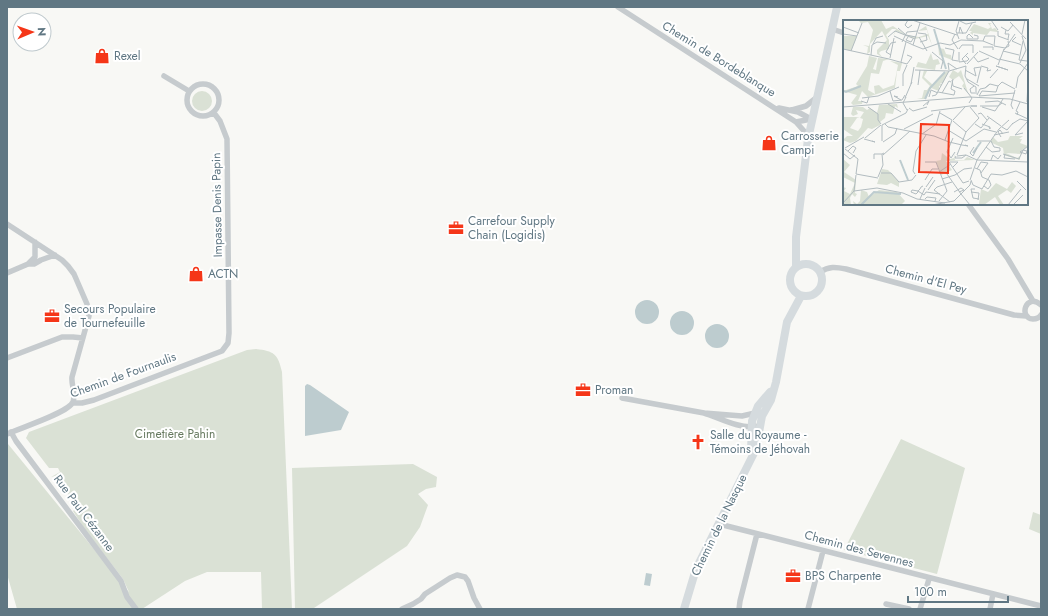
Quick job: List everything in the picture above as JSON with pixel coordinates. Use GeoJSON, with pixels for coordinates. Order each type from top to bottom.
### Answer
{"type":"FeatureCollection","features":[{"type":"Feature","properties":{"kind":"street","name":"Chemin de Bordeblanque"},"geometry":{"type":"LineString","coordinates":[[618,7],[773,106],[796,122],[804,130],[808,139]]}},
{"type":"Feature","properties":{"kind":"street"},"geometry":{"type":"LineString","coordinates":[[796,268],[796,238],[811,119],[836,7]]}},
{"type":"Feature","properties":{"kind":"street"},"geometry":{"type":"LineString","coordinates":[[832,29],[843,33]]}},
{"type":"Feature","properties":{"kind":"street"},"geometry":{"type":"LineString","coordinates":[[164,76],[189,91]]}},
{"type":"Feature","properties":{"kind":"street"},"geometry":{"type":"LineString","coordinates":[[203,84],[213,87],[217,92],[219,103],[214,113],[204,117],[190,111],[186,102],[189,91],[197,85],[203,84]]}},
{"type":"Feature","properties":{"kind":"street"},"geometry":{"type":"LineString","coordinates":[[773,106],[783,110],[791,110],[806,106],[816,98]]}},
{"type":"Feature","properties":{"kind":"street"},"geometry":{"type":"LineString","coordinates":[[791,110],[811,119]]}},
{"type":"Feature","properties":{"kind":"street","name":"Impasse Denis Papin"},"geometry":{"type":"LineString","coordinates":[[214,113],[220,121],[227,139],[228,159],[229,333],[228,343],[225,348]]}},
{"type":"Feature","properties":{"kind":"street"},"geometry":{"type":"LineString","coordinates":[[796,122],[811,119]]}},
{"type":"Feature","properties":{"kind":"street"},"geometry":{"type":"LineString","coordinates":[[969,205],[1008,259],[1033,301]]}},
{"type":"Feature","properties":{"kind":"street"},"geometry":{"type":"LineString","coordinates":[[7,224],[66,263],[71,269],[86,304],[89,316],[72,377],[74,394],[72,403]]}},
{"type":"Feature","properties":{"kind":"street"},"geometry":{"type":"LineString","coordinates":[[7,273],[28,264],[35,257],[35,242]]}},
{"type":"Feature","properties":{"kind":"street"},"geometry":{"type":"LineString","coordinates":[[796,247],[804,260],[817,268],[820,272],[822,281],[818,292],[810,296],[801,296],[793,290],[789,281],[792,271],[800,265],[809,264]]}},
{"type":"Feature","properties":{"kind":"street"},"geometry":{"type":"LineString","coordinates":[[28,264],[34,264],[55,255]]}},
{"type":"Feature","properties":{"kind":"street","name":"Chemin d'El Pey"},"geometry":{"type":"LineString","coordinates":[[820,272],[834,267],[846,269],[1014,315],[1026,316],[1034,320],[1040,317]]}},
{"type":"Feature","properties":{"kind":"street","name":"Chemin de la Nasque"},"geometry":{"type":"LineString","coordinates":[[684,609],[696,569],[758,443],[760,423],[775,385],[787,322],[801,296]]}},
{"type":"Feature","properties":{"kind":"street"},"geometry":{"type":"LineString","coordinates":[[1026,316],[1025,311],[1028,303],[1033,301],[1038,302],[1041,305]]}},
{"type":"Feature","properties":{"kind":"street"},"geometry":{"type":"LineString","coordinates":[[7,358],[62,337],[84,338]]}},
{"type":"Feature","properties":{"kind":"street","name":"Chemin de Fournaulis"},"geometry":{"type":"LineString","coordinates":[[9,433],[63,412],[72,403],[82,403],[94,400],[225,348]]}},
{"type":"Feature","properties":{"kind":"street","name":"Chemin de la Nasque"},"geometry":{"type":"LineString","coordinates":[[748,465],[752,448],[751,427],[755,413],[758,406],[775,385]]}},
{"type":"Feature","properties":{"kind":"street"},"geometry":{"type":"LineString","coordinates":[[622,398],[704,413],[742,416],[755,413],[760,423],[751,427],[728,422],[704,413]]}},
{"type":"Feature","properties":{"kind":"street","name":"Rue Paul Cézanne"},"geometry":{"type":"LineString","coordinates":[[9,433],[121,581],[127,597],[136,609]]}},
{"type":"Feature","properties":{"kind":"street","name":"Chemin des Sevennes"},"geometry":{"type":"LineString","coordinates":[[719,524],[929,579],[1041,606]]}},
{"type":"Feature","properties":{"kind":"street"},"geometry":{"type":"LineString","coordinates":[[739,609],[757,534]]}},
{"type":"Feature","properties":{"kind":"street"},"geometry":{"type":"LineString","coordinates":[[808,609],[823,550]]}},
{"type":"Feature","properties":{"kind":"street"},"geometry":{"type":"LineString","coordinates":[[402,609],[413,604],[421,599],[425,594],[457,575],[464,577],[468,581],[480,609]]}},
{"type":"Feature","properties":{"kind":"street"},"geometry":{"type":"LineString","coordinates":[[920,609],[929,579]]}},
{"type":"Feature","properties":{"kind":"street"},"geometry":{"type":"LineString","coordinates":[[990,609],[993,594]]}},
{"type":"Feature","properties":{"kind":"street"},"geometry":{"type":"LineString","coordinates":[[886,604],[909,609]]}},
{"type":"Feature","properties":{"kind":"green space"},"geometry":{"type":"Polygon","coordinates":[[[202,91],[209,94],[212,101],[209,108],[202,111],[195,108],[192,101],[195,94],[202,91]]]}},
{"type":"Feature","properties":{"kind":"green space","name":"Cimetière Pahin"},"geometry":{"type":"Polygon","coordinates":[[[256,349],[274,354],[279,361],[282,372],[292,609],[262,609],[261,572],[207,572],[185,581],[142,609],[17,609],[7,574],[7,445],[8,444],[129,592],[123,579],[84,528],[73,511],[77,507],[55,476],[51,477],[60,472],[58,468],[49,468],[26,438],[29,432],[247,350],[256,349]]]}},
{"type":"Feature","properties":{"kind":"green space"},"geometry":{"type":"Polygon","coordinates":[[[901,439],[965,468],[937,574],[844,550],[901,439]]]}},
{"type":"Feature","properties":{"kind":"green space"},"geometry":{"type":"Polygon","coordinates":[[[413,464],[437,477],[436,487],[426,489],[418,494],[428,505],[420,527],[407,546],[314,609],[295,609],[292,468],[413,464]]]}},
{"type":"Feature","properties":{"kind":"green space"},"geometry":{"type":"Polygon","coordinates":[[[1033,512],[1041,515],[1041,534],[1029,529],[1033,512]]]}},
{"type":"Feature","properties":{"kind":"shaded area"},"geometry":{"type":"Polygon","coordinates":[[[647,300],[655,304],[659,312],[655,320],[647,324],[639,320],[635,312],[639,304],[647,300]]]}},
{"type":"Feature","properties":{"kind":"shaded area"},"geometry":{"type":"Polygon","coordinates":[[[682,311],[690,315],[694,323],[690,331],[682,335],[674,331],[670,323],[674,315],[682,311]]]}},
{"type":"Feature","properties":{"kind":"shaded area"},"geometry":{"type":"Polygon","coordinates":[[[717,324],[722,325],[728,331],[728,341],[722,347],[717,348],[712,347],[706,341],[705,336],[706,331],[712,325],[717,324]]]}},
{"type":"Feature","properties":{"kind":"shaded area"},"geometry":{"type":"Polygon","coordinates":[[[307,384],[349,412],[341,430],[305,436],[305,386],[307,384]]]}},
{"type":"Feature","properties":{"kind":"shaded area"},"geometry":{"type":"Polygon","coordinates":[[[646,573],[652,574],[650,586],[644,585],[646,573]]]}},
{"type":"Feature","properties":{"kind":"place","name":"Rexel"},"geometry":{"type":"Point","coordinates":[102,56]}},
{"type":"Feature","properties":{"kind":"place","name":"Carrosserie Campi"},"geometry":{"type":"Point","coordinates":[769,143]}},
{"type":"Feature","properties":{"kind":"place","name":"Carrefour Supply Chain (Logidis)"},"geometry":{"type":"Point","coordinates":[456,228]}},
{"type":"Feature","properties":{"kind":"place","name":"ACTN"},"geometry":{"type":"Point","coordinates":[196,274]}},
{"type":"Feature","properties":{"kind":"place","name":"Secours Populaire de Tournefeuille"},"geometry":{"type":"Point","coordinates":[52,316]}},
{"type":"Feature","properties":{"kind":"place","name":"Proman"},"geometry":{"type":"Point","coordinates":[583,390]}},
{"type":"Feature","properties":{"kind":"place","name":"Salle du Royaume - Témoins de Jéhovah"},"geometry":{"type":"Point","coordinates":[698,442]}},
{"type":"Feature","properties":{"kind":"place","name":"BPS Charpente"},"geometry":{"type":"Point","coordinates":[793,576]}}]}
